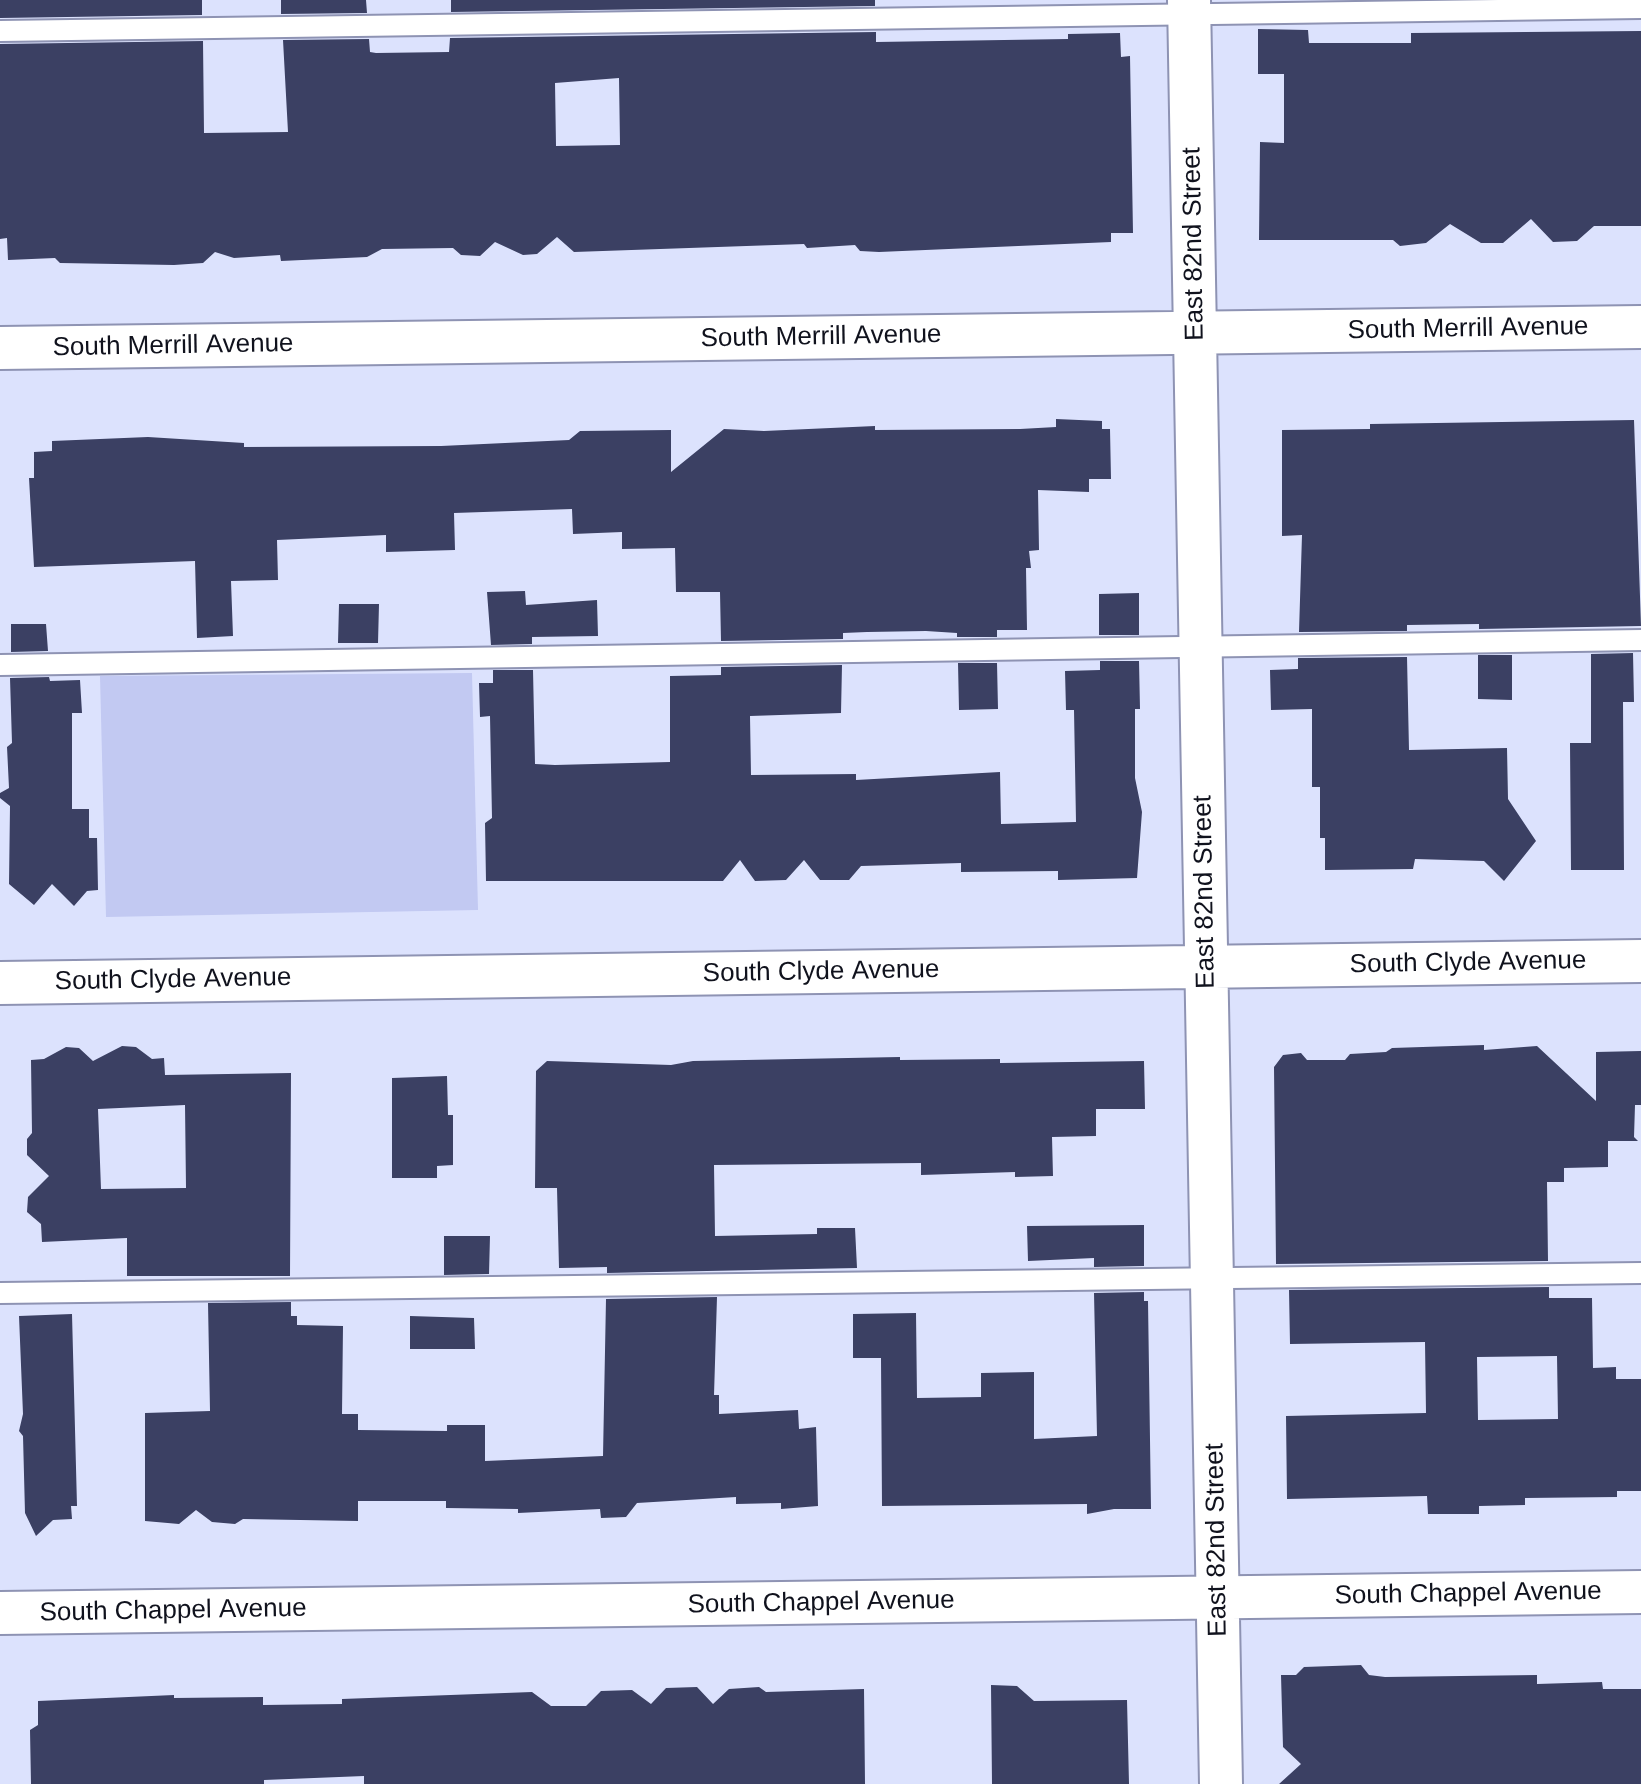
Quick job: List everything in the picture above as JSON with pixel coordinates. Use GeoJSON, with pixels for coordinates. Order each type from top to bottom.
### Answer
{"type":"FeatureCollection","features":[{"type":"Feature","properties":{"kind":"street","name":"East 82nd Street"},"geometry":{"type":"LineString","coordinates":[[1190,7],[1221,1784]]}},
{"type":"Feature","properties":{"kind":"street","name":"South Merrill Avenue"},"geometry":{"type":"LineString","coordinates":[[0,348],[1641,327]]}},
{"type":"Feature","properties":{"kind":"street","name":"South Clyde Avenue"},"geometry":{"type":"LineString","coordinates":[[0,983],[1641,961]]}},
{"type":"Feature","properties":{"kind":"street","name":"South Chappel Avenue"},"geometry":{"type":"LineString","coordinates":[[0,1613],[1641,1592]]}},
{"type":"Feature","properties":{"kind":"lane"},"geometry":{"type":"LineString","coordinates":[[0,31],[1190,7],[1641,8]]}},
{"type":"Feature","properties":{"kind":"lane"},"geometry":{"type":"LineString","coordinates":[[0,665],[1641,640]]}},
{"type":"Feature","properties":{"kind":"lane"},"geometry":{"type":"LineString","coordinates":[[0,1293],[1641,1273]]}},
{"type":"Feature","properties":{"kind":"shaded area"},"geometry":{"type":"Polygon","coordinates":[[[472,673],[478,910],[106,917],[100,676],[472,673]]]}},
{"type":"Feature","properties":{"kind":"building"},"geometry":{"type":"Polygon","coordinates":[[[0,0],[202,0],[202,15],[0,18],[0,0]]]}},
{"type":"Feature","properties":{"kind":"building"},"geometry":{"type":"Polygon","coordinates":[[[281,0],[366,0],[367,13],[281,14],[281,0]]]}},
{"type":"Feature","properties":{"kind":"building"},"geometry":{"type":"Polygon","coordinates":[[[451,0],[875,0],[875,6],[451,12],[451,0]]]}},
{"type":"Feature","properties":{"kind":"building"},"geometry":{"type":"Polygon","coordinates":[[[1258,29],[1308,30],[1309,43],[1411,43],[1411,33],[1641,31],[1641,226],[1594,226],[1577,241],[1553,242],[1531,219],[1503,243],[1481,243],[1450,224],[1426,243],[1400,246],[1393,240],[1259,240],[1260,142],[1284,143],[1284,74],[1258,74],[1258,29]]]}},
{"type":"Feature","properties":{"kind":"building"},"geometry":{"type":"Polygon","coordinates":[[[876,32],[876,42],[1068,39],[1068,34],[1120,33],[1121,57],[1130,56],[1133,233],[1111,233],[1111,242],[879,252],[860,251],[855,245],[807,248],[804,244],[574,252],[557,237],[537,254],[523,255],[495,242],[480,256],[461,255],[453,248],[382,249],[367,257],[281,261],[280,255],[234,258],[215,252],[203,263],[174,265],[60,263],[55,258],[8,260],[7,238],[0,239],[0,44],[203,41],[204,133],[288,132],[283,40],[369,39],[370,52],[376,53],[449,52],[450,38],[876,32]],[[619,78],[555,83],[556,146],[620,145],[619,78]]]}},
{"type":"Feature","properties":{"kind":"building"},"geometry":{"type":"Polygon","coordinates":[[[1056,419],[1102,421],[1102,429],[1110,429],[1111,479],[1089,479],[1089,492],[1038,490],[1039,550],[1029,551],[1031,568],[1026,568],[1027,630],[997,630],[997,637],[957,637],[957,633],[926,631],[843,633],[843,639],[721,641],[720,592],[676,592],[675,548],[622,549],[622,532],[573,534],[572,509],[454,513],[455,550],[386,552],[386,535],[277,540],[278,580],[231,581],[233,636],[197,638],[195,561],[34,567],[29,478],[34,478],[34,452],[52,451],[52,441],[148,437],[244,443],[244,447],[441,446],[569,440],[580,431],[671,430],[671,472],[724,429],[764,431],[875,426],[875,430],[1020,429],[1056,427],[1056,419]]]}},
{"type":"Feature","properties":{"kind":"building"},"geometry":{"type":"Polygon","coordinates":[[[1634,420],[1641,626],[1479,629],[1479,624],[1407,625],[1407,631],[1299,632],[1302,535],[1282,536],[1282,430],[1370,429],[1370,424],[1634,420]]]}},
{"type":"Feature","properties":{"kind":"building"},"geometry":{"type":"Polygon","coordinates":[[[525,591],[526,605],[597,600],[598,636],[532,637],[532,644],[491,645],[487,592],[525,591]]]}},
{"type":"Feature","properties":{"kind":"building"},"geometry":{"type":"Polygon","coordinates":[[[1139,593],[1139,635],[1099,635],[1099,594],[1139,593]]]}},
{"type":"Feature","properties":{"kind":"building"},"geometry":{"type":"Polygon","coordinates":[[[339,604],[379,604],[378,643],[338,643],[339,604]]]}},
{"type":"Feature","properties":{"kind":"building"},"geometry":{"type":"Polygon","coordinates":[[[11,624],[46,624],[48,651],[11,652],[11,624]]]}},
{"type":"Feature","properties":{"kind":"building"},"geometry":{"type":"Polygon","coordinates":[[[1633,653],[1634,702],[1623,702],[1624,870],[1571,870],[1570,743],[1591,743],[1591,654],[1633,653]]]}},
{"type":"Feature","properties":{"kind":"building"},"geometry":{"type":"Polygon","coordinates":[[[1478,655],[1512,655],[1512,700],[1478,699],[1478,655]]]}},
{"type":"Feature","properties":{"kind":"building"},"geometry":{"type":"Polygon","coordinates":[[[1407,657],[1409,750],[1507,748],[1508,799],[1536,841],[1504,881],[1484,861],[1415,859],[1413,869],[1325,870],[1325,838],[1320,838],[1320,787],[1312,787],[1312,709],[1271,710],[1270,670],[1298,669],[1298,658],[1407,657]]]}},
{"type":"Feature","properties":{"kind":"building"},"geometry":{"type":"Polygon","coordinates":[[[1100,661],[1139,661],[1140,709],[1135,709],[1135,778],[1142,812],[1137,878],[1058,880],[1058,871],[961,872],[961,863],[861,866],[849,880],[820,880],[804,860],[786,880],[755,881],[740,860],[723,881],[486,881],[485,823],[492,818],[490,716],[480,717],[479,683],[493,683],[493,670],[533,670],[535,764],[555,765],[670,762],[670,676],[721,675],[721,667],[842,665],[841,713],[750,716],[751,775],[856,774],[856,780],[1000,772],[1001,824],[1076,822],[1074,710],[1066,710],[1065,671],[1100,670],[1100,661]]]}},
{"type":"Feature","properties":{"kind":"building"},"geometry":{"type":"Polygon","coordinates":[[[958,663],[997,663],[998,709],[959,710],[958,663]]]}},
{"type":"Feature","properties":{"kind":"building"},"geometry":{"type":"Polygon","coordinates":[[[49,677],[50,681],[80,680],[82,713],[72,713],[72,809],[89,809],[89,838],[97,838],[98,890],[87,891],[74,906],[52,884],[34,905],[9,884],[10,806],[0,798],[0,793],[9,788],[7,747],[12,743],[10,678],[49,677]]]}},
{"type":"Feature","properties":{"kind":"building"},"geometry":{"type":"Polygon","coordinates":[[[1484,1045],[1484,1050],[1537,1046],[1596,1101],[1596,1052],[1641,1051],[1641,1105],[1635,1105],[1634,1137],[1638,1141],[1608,1141],[1608,1167],[1564,1168],[1564,1182],[1547,1182],[1548,1261],[1276,1264],[1274,1067],[1283,1055],[1301,1053],[1307,1060],[1345,1060],[1350,1054],[1386,1052],[1392,1048],[1484,1045]]]}},
{"type":"Feature","properties":{"kind":"building"},"geometry":{"type":"Polygon","coordinates":[[[122,1046],[136,1047],[152,1059],[164,1058],[165,1075],[291,1073],[290,1276],[127,1276],[127,1238],[42,1242],[41,1224],[27,1212],[28,1197],[49,1176],[27,1155],[27,1139],[32,1133],[31,1060],[44,1059],[66,1047],[79,1048],[93,1061],[122,1046]],[[185,1105],[98,1109],[101,1189],[186,1188],[185,1105]]]}},
{"type":"Feature","properties":{"kind":"building"},"geometry":{"type":"Polygon","coordinates":[[[900,1057],[900,1060],[1000,1059],[1000,1063],[1144,1061],[1145,1109],[1096,1109],[1096,1136],[1052,1137],[1053,1176],[1015,1177],[1015,1172],[921,1175],[921,1163],[714,1165],[715,1236],[817,1234],[817,1228],[855,1228],[857,1268],[607,1273],[607,1267],[559,1268],[557,1188],[535,1188],[536,1071],[547,1061],[671,1065],[693,1061],[900,1057]]]}},
{"type":"Feature","properties":{"kind":"building"},"geometry":{"type":"Polygon","coordinates":[[[447,1076],[448,1115],[453,1115],[453,1165],[437,1166],[437,1178],[392,1178],[392,1078],[447,1076]]]}},
{"type":"Feature","properties":{"kind":"building"},"geometry":{"type":"Polygon","coordinates":[[[1144,1225],[1144,1266],[1094,1267],[1094,1258],[1028,1261],[1027,1226],[1144,1225]]]}},
{"type":"Feature","properties":{"kind":"building"},"geometry":{"type":"Polygon","coordinates":[[[444,1236],[490,1236],[489,1274],[444,1275],[444,1236]]]}},
{"type":"Feature","properties":{"kind":"building"},"geometry":{"type":"Polygon","coordinates":[[[1549,1287],[1549,1298],[1592,1298],[1593,1368],[1616,1367],[1616,1379],[1641,1379],[1641,1491],[1617,1491],[1617,1497],[1525,1498],[1525,1505],[1479,1506],[1479,1514],[1428,1514],[1427,1496],[1287,1499],[1286,1416],[1426,1413],[1425,1342],[1290,1344],[1289,1290],[1549,1287]],[[1557,1356],[1477,1357],[1478,1420],[1558,1419],[1557,1356]]]}},
{"type":"Feature","properties":{"kind":"building"},"geometry":{"type":"Polygon","coordinates":[[[1144,1292],[1144,1301],[1148,1301],[1151,1509],[1114,1509],[1087,1514],[1087,1504],[882,1506],[881,1358],[853,1358],[853,1314],[916,1313],[917,1398],[981,1397],[981,1373],[1034,1372],[1034,1439],[1097,1436],[1094,1293],[1144,1292]]]}},
{"type":"Feature","properties":{"kind":"building"},"geometry":{"type":"Polygon","coordinates":[[[717,1297],[714,1395],[719,1395],[719,1414],[798,1410],[799,1429],[816,1427],[818,1506],[781,1509],[781,1503],[736,1504],[736,1497],[637,1503],[626,1517],[601,1518],[600,1509],[518,1513],[518,1509],[446,1508],[446,1501],[358,1501],[358,1521],[243,1519],[235,1524],[212,1522],[196,1510],[179,1524],[145,1521],[145,1413],[210,1411],[208,1303],[291,1302],[291,1316],[297,1316],[297,1325],[343,1326],[342,1414],[358,1414],[358,1430],[447,1431],[447,1425],[485,1425],[485,1461],[603,1456],[606,1299],[717,1297]]]}},
{"type":"Feature","properties":{"kind":"building"},"geometry":{"type":"Polygon","coordinates":[[[72,1314],[77,1506],[71,1506],[72,1519],[53,1520],[36,1536],[25,1513],[23,1436],[19,1431],[23,1414],[19,1316],[72,1314]]]}},
{"type":"Feature","properties":{"kind":"building"},"geometry":{"type":"Polygon","coordinates":[[[410,1316],[474,1318],[475,1349],[410,1349],[410,1316]]]}},
{"type":"Feature","properties":{"kind":"building"},"geometry":{"type":"Polygon","coordinates":[[[1361,1665],[1369,1675],[1385,1677],[1537,1675],[1537,1684],[1602,1682],[1603,1689],[1641,1689],[1641,1784],[1279,1784],[1301,1764],[1283,1747],[1281,1675],[1296,1675],[1304,1667],[1361,1665]]]}},
{"type":"Feature","properties":{"kind":"building"},"geometry":{"type":"Polygon","coordinates":[[[991,1685],[1017,1686],[1034,1701],[1127,1700],[1129,1784],[992,1784],[991,1685]]]}},
{"type":"Feature","properties":{"kind":"building"},"geometry":{"type":"Polygon","coordinates":[[[697,1687],[713,1704],[729,1689],[759,1687],[766,1692],[864,1689],[865,1784],[364,1784],[364,1776],[264,1780],[264,1784],[31,1784],[30,1730],[38,1725],[38,1701],[174,1695],[174,1698],[263,1697],[263,1705],[342,1704],[342,1699],[532,1692],[551,1706],[586,1706],[601,1691],[632,1690],[651,1704],[666,1688],[697,1687]]]}}]}
